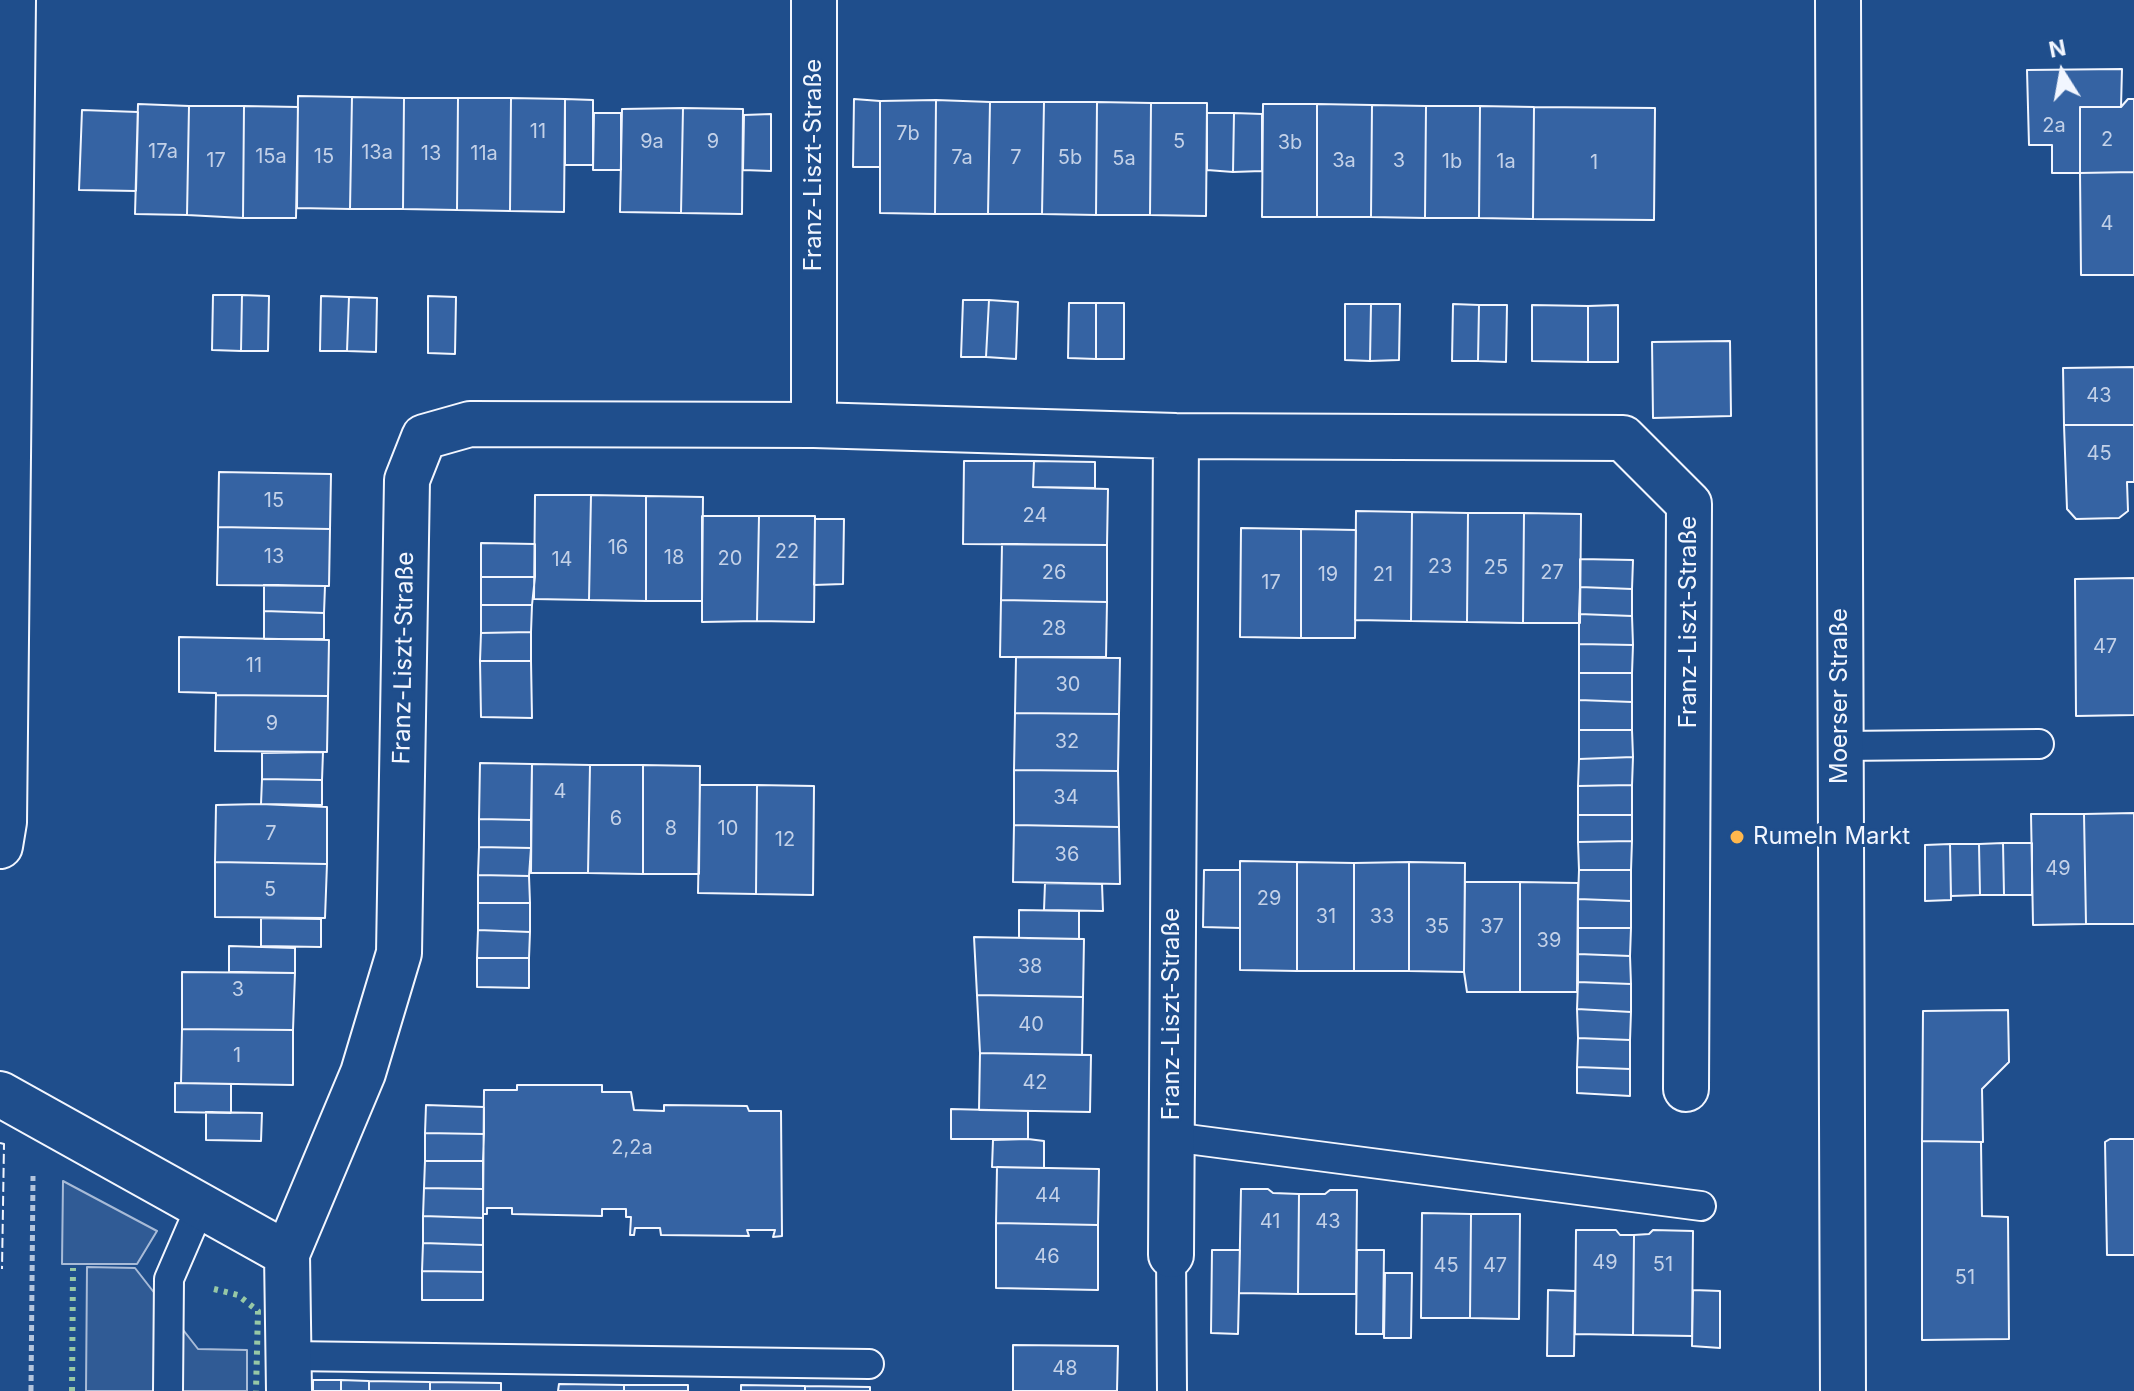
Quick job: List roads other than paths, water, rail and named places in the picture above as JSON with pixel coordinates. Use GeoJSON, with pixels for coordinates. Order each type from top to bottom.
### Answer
{"type":"FeatureCollection","features":[{"type":"Feature","properties":{"kind":"street"},"geometry":{"type":"LineString","coordinates":[[0,846],[4,822],[13,0]]}},
{"type":"Feature","properties":{"kind":"street","name":"Franz-Liszt-Straße"},"geometry":{"type":"LineString","coordinates":[[814,0],[814,425]]}},
{"type":"Feature","properties":{"kind":"street","name":"Moerser Straße"},"geometry":{"type":"LineString","coordinates":[[1838,0],[1843,1391]]}},
{"type":"Feature","properties":{"kind":"street","name":"Franz-Liszt-Straße"},"geometry":{"type":"LineString","coordinates":[[289,1374],[287,1254],[363,1073],[399,953],[407,480],[424,437],[470,424],[814,425],[1176,436],[1623,438],[1689,504],[1686,1089]]}},
{"type":"Feature","properties":{"kind":"street","name":"Franz-Liszt-Straße"},"geometry":{"type":"LineString","coordinates":[[1171,1255],[1176,436]]}},
{"type":"Feature","properties":{"kind":"street"},"geometry":{"type":"LineString","coordinates":[[0,1094],[287,1254]]}},
{"type":"Feature","properties":{"kind":"lane"},"geometry":{"type":"LineString","coordinates":[[1841,746],[2039,744]]}},
{"type":"Feature","properties":{"kind":"lane"},"geometry":{"type":"LineString","coordinates":[[1172,1137],[1701,1206]]}},
{"type":"Feature","properties":{"kind":"lane"},"geometry":{"type":"LineString","coordinates":[[168,1391],[169,1279],[201,1205]]}},
{"type":"Feature","properties":{"kind":"lane"},"geometry":{"type":"LineString","coordinates":[[1171,1255],[1172,1391]]}},
{"type":"Feature","properties":{"kind":"lane"},"geometry":{"type":"LineString","coordinates":[[289,1374],[869,1364]]}},
{"type":"Feature","properties":{"kind":"place","name":"Rumeln Markt"},"geometry":{"type":"Point","coordinates":[1737,837]}}]}
